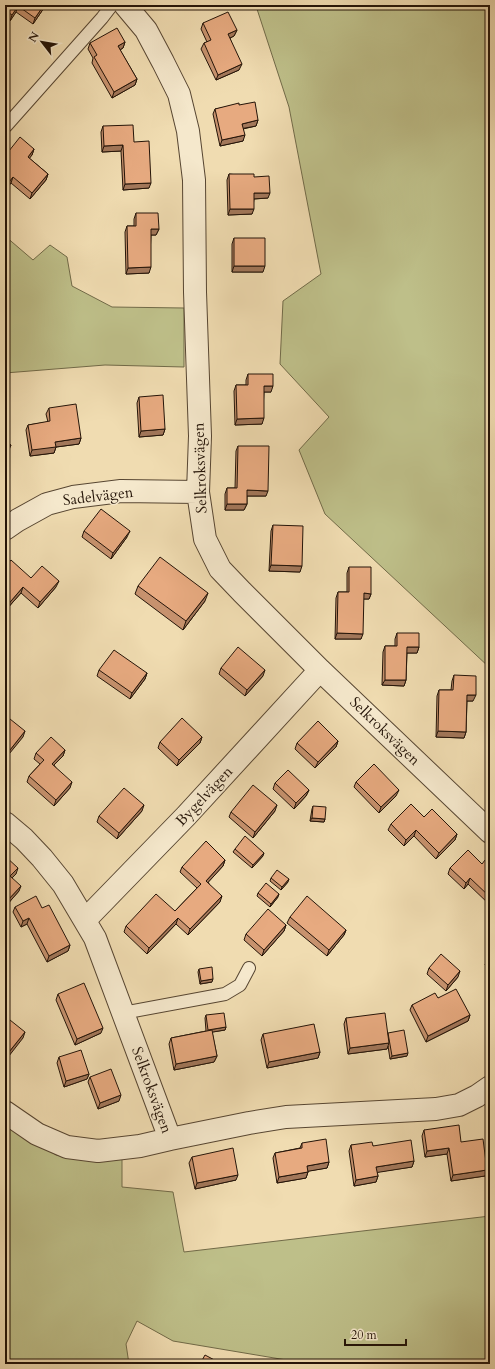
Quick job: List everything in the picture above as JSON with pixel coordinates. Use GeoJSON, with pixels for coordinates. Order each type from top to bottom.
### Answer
{"type":"FeatureCollection","features":[{"type":"Feature","properties":{"kind":"street","name":"Selkroksvägen"},"geometry":{"type":"LineString","coordinates":[[124,5],[146,30],[163,62],[178,94],[188,132],[194,180],[195,292],[200,436],[198,492],[205,539],[220,569],[242,592],[320,670],[490,832]]}},
{"type":"Feature","properties":{"kind":"street","name":"Sadelvägen"},"geometry":{"type":"LineString","coordinates":[[5,529],[47,504],[74,497],[121,491],[198,492]]}},
{"type":"Feature","properties":{"kind":"street","name":"Bygelvägen"},"geometry":{"type":"LineString","coordinates":[[85,920],[186,816],[320,670]]}},
{"type":"Feature","properties":{"kind":"street","name":"Selkroksvägen"},"geometry":{"type":"LineString","coordinates":[[5,823],[24,839],[63,884],[96,938],[170,1139],[286,1117],[436,1109],[459,1105],[477,1096],[490,1086]]}},
{"type":"Feature","properties":{"kind":"street"},"geometry":{"type":"LineString","coordinates":[[5,1112],[37,1134],[67,1147],[98,1151],[140,1146],[170,1139]]}},
{"type":"Feature","properties":{"kind":"lane"},"geometry":{"type":"LineString","coordinates":[[6,126],[97,24],[112,5]]}},
{"type":"Feature","properties":{"kind":"lane"},"geometry":{"type":"LineString","coordinates":[[123,1013],[225,994],[240,985],[248,968]]}},
{"type":"Feature","properties":{"kind":"green space"},"geometry":{"type":"Polygon","coordinates":[[[253,5],[490,5],[490,668],[325,514],[299,450],[329,417],[280,364],[283,301],[321,274],[289,107],[257,9],[253,5]]]}},
{"type":"Feature","properties":{"kind":"green space"},"geometry":{"type":"Polygon","coordinates":[[[5,236],[33,260],[50,245],[67,257],[72,286],[112,307],[184,308],[184,367],[105,365],[5,373],[5,236]]]}},
{"type":"Feature","properties":{"kind":"green space"},"geometry":{"type":"Polygon","coordinates":[[[5,1120],[56,1155],[122,1158],[122,1187],[173,1192],[184,1252],[490,1216],[490,1358],[487,1364],[310,1364],[173,1341],[137,1321],[126,1344],[129,1364],[5,1364],[5,1120]]]}},
{"type":"Feature","properties":{"kind":"building"},"geometry":{"type":"Polygon","coordinates":[[[5,5],[44,5],[35,18],[18,6],[12,15],[5,10],[5,5]]]}},
{"type":"Feature","properties":{"kind":"building"},"geometry":{"type":"Polygon","coordinates":[[[228,12],[237,30],[228,34],[242,64],[218,75],[204,43],[211,40],[203,23],[228,12]]]}},
{"type":"Feature","properties":{"kind":"building"},"geometry":{"type":"Polygon","coordinates":[[[117,28],[125,42],[118,46],[137,79],[114,92],[94,57],[97,55],[90,43],[117,28]]]}},
{"type":"Feature","properties":{"kind":"building"},"geometry":{"type":"Polygon","coordinates":[[[255,102],[258,120],[242,124],[245,135],[222,140],[215,109],[239,103],[239,105],[255,102]]]}},
{"type":"Feature","properties":{"kind":"building"},"geometry":{"type":"Polygon","coordinates":[[[133,125],[134,142],[149,141],[151,183],[125,184],[123,145],[104,146],[103,126],[133,125]]]}},
{"type":"Feature","properties":{"kind":"building"},"geometry":{"type":"Polygon","coordinates":[[[20,137],[34,149],[28,157],[48,174],[32,193],[13,177],[5,187],[5,156],[20,137]]]}},
{"type":"Feature","properties":{"kind":"building"},"geometry":{"type":"Polygon","coordinates":[[[229,174],[254,174],[254,177],[269,176],[270,193],[254,193],[254,209],[230,209],[229,174]]]}},
{"type":"Feature","properties":{"kind":"building"},"geometry":{"type":"Polygon","coordinates":[[[136,213],[158,213],[159,229],[151,229],[151,267],[128,268],[127,226],[136,226],[136,213]]]}},
{"type":"Feature","properties":{"kind":"building"},"geometry":{"type":"Polygon","coordinates":[[[234,238],[265,238],[265,266],[234,266],[234,238]]]}},
{"type":"Feature","properties":{"kind":"building"},"geometry":{"type":"Polygon","coordinates":[[[248,374],[273,374],[273,386],[264,386],[264,418],[237,419],[236,385],[248,385],[248,374]]]}},
{"type":"Feature","properties":{"kind":"building"},"geometry":{"type":"Polygon","coordinates":[[[163,395],[165,429],[141,431],[139,397],[163,395]]]}},
{"type":"Feature","properties":{"kind":"building"},"geometry":{"type":"Polygon","coordinates":[[[76,404],[81,438],[55,442],[56,447],[32,450],[28,425],[50,421],[49,408],[76,404]]]}},
{"type":"Feature","properties":{"kind":"building"},"geometry":{"type":"Polygon","coordinates":[[[5,440],[11,445],[5,453],[5,440]]]}},
{"type":"Feature","properties":{"kind":"building"},"geometry":{"type":"Polygon","coordinates":[[[238,446],[269,446],[268,491],[247,490],[247,504],[227,504],[227,488],[237,488],[238,446]]]}},
{"type":"Feature","properties":{"kind":"building"},"geometry":{"type":"Polygon","coordinates":[[[101,509],[130,531],[113,553],[84,531],[101,509]]]}},
{"type":"Feature","properties":{"kind":"building"},"geometry":{"type":"Polygon","coordinates":[[[273,525],[303,526],[302,566],[271,565],[273,525]]]}},
{"type":"Feature","properties":{"kind":"building"},"geometry":{"type":"Polygon","coordinates":[[[160,557],[208,593],[186,621],[138,586],[160,557]]]}},
{"type":"Feature","properties":{"kind":"building"},"geometry":{"type":"Polygon","coordinates":[[[11,560],[31,578],[42,566],[59,581],[40,602],[23,587],[5,608],[5,567],[11,560]]]}},
{"type":"Feature","properties":{"kind":"building"},"geometry":{"type":"Polygon","coordinates":[[[349,567],[371,567],[371,594],[364,593],[363,634],[337,633],[338,592],[349,592],[349,567]]]}},
{"type":"Feature","properties":{"kind":"building"},"geometry":{"type":"Polygon","coordinates":[[[397,633],[419,633],[419,647],[407,647],[406,680],[385,680],[385,646],[397,646],[397,633]]]}},
{"type":"Feature","properties":{"kind":"building"},"geometry":{"type":"Polygon","coordinates":[[[238,647],[265,670],[247,690],[221,668],[238,647]]]}},
{"type":"Feature","properties":{"kind":"building"},"geometry":{"type":"Polygon","coordinates":[[[114,650],[147,673],[132,693],[99,670],[114,650]]]}},
{"type":"Feature","properties":{"kind":"building"},"geometry":{"type":"Polygon","coordinates":[[[454,675],[476,676],[476,695],[467,695],[466,732],[438,731],[439,690],[453,690],[454,675]]]}},
{"type":"Feature","properties":{"kind":"building"},"geometry":{"type":"Polygon","coordinates":[[[5,715],[25,731],[6,755],[5,754],[5,715]]]}},
{"type":"Feature","properties":{"kind":"building"},"geometry":{"type":"Polygon","coordinates":[[[182,718],[202,737],[179,760],[160,742],[182,718]]]}},
{"type":"Feature","properties":{"kind":"building"},"geometry":{"type":"Polygon","coordinates":[[[318,721],[338,741],[318,762],[297,743],[318,721]]]}},
{"type":"Feature","properties":{"kind":"building"},"geometry":{"type":"Polygon","coordinates":[[[51,737],[65,750],[52,764],[72,782],[56,800],[29,776],[44,760],[36,753],[51,737]]]}},
{"type":"Feature","properties":{"kind":"building"},"geometry":{"type":"Polygon","coordinates":[[[374,764],[399,790],[381,807],[356,782],[374,764]]]}},
{"type":"Feature","properties":{"kind":"building"},"geometry":{"type":"Polygon","coordinates":[[[288,770],[309,790],[296,803],[275,783],[288,770]]]}},
{"type":"Feature","properties":{"kind":"building"},"geometry":{"type":"Polygon","coordinates":[[[253,785],[277,805],[255,832],[231,812],[253,785]]]}},
{"type":"Feature","properties":{"kind":"building"},"geometry":{"type":"Polygon","coordinates":[[[124,788],[144,805],[119,833],[99,816],[124,788]]]}},
{"type":"Feature","properties":{"kind":"building"},"geometry":{"type":"Polygon","coordinates":[[[411,804],[424,817],[432,809],[457,834],[439,853],[416,830],[406,840],[391,824],[411,804]]]}},
{"type":"Feature","properties":{"kind":"building"},"geometry":{"type":"Polygon","coordinates":[[[313,806],[326,807],[325,819],[312,818],[313,806]]]}},
{"type":"Feature","properties":{"kind":"building"},"geometry":{"type":"Polygon","coordinates":[[[245,836],[264,853],[253,865],[235,849],[245,836]]]}},
{"type":"Feature","properties":{"kind":"building"},"geometry":{"type":"Polygon","coordinates":[[[206,841],[225,860],[206,881],[222,896],[190,929],[178,918],[149,948],[126,926],[156,894],[175,911],[201,884],[182,867],[206,841]]]}},
{"type":"Feature","properties":{"kind":"building"},"geometry":{"type":"Polygon","coordinates":[[[468,850],[482,864],[485,860],[490,865],[490,897],[470,878],[466,883],[450,868],[468,850]]]}},
{"type":"Feature","properties":{"kind":"building"},"geometry":{"type":"Polygon","coordinates":[[[5,856],[18,868],[10,876],[21,886],[7,901],[5,900],[5,856]]]}},
{"type":"Feature","properties":{"kind":"building"},"geometry":{"type":"Polygon","coordinates":[[[277,870],[289,879],[282,887],[271,878],[277,870]]]}},
{"type":"Feature","properties":{"kind":"building"},"geometry":{"type":"Polygon","coordinates":[[[266,883],[279,894],[271,904],[258,893],[266,883]]]}},
{"type":"Feature","properties":{"kind":"building"},"geometry":{"type":"Polygon","coordinates":[[[36,896],[42,908],[49,905],[70,945],[49,956],[29,918],[23,921],[15,907],[36,896]]]}},
{"type":"Feature","properties":{"kind":"building"},"geometry":{"type":"Polygon","coordinates":[[[307,896],[346,930],[329,950],[290,917],[307,896]]]}},
{"type":"Feature","properties":{"kind":"building"},"geometry":{"type":"Polygon","coordinates":[[[268,909],[286,925],[264,950],[246,934],[268,909]]]}},
{"type":"Feature","properties":{"kind":"building"},"geometry":{"type":"Polygon","coordinates":[[[441,954],[460,971],[448,985],[429,968],[441,954]]]}},
{"type":"Feature","properties":{"kind":"building"},"geometry":{"type":"Polygon","coordinates":[[[212,967],[213,979],[201,981],[199,969],[212,967]]]}},
{"type":"Feature","properties":{"kind":"building"},"geometry":{"type":"Polygon","coordinates":[[[84,983],[103,1028],[77,1039],[58,994],[84,983]]]}},
{"type":"Feature","properties":{"kind":"building"},"geometry":{"type":"Polygon","coordinates":[[[456,989],[470,1015],[428,1036],[412,1005],[435,993],[438,998],[456,989]]]}},
{"type":"Feature","properties":{"kind":"building"},"geometry":{"type":"Polygon","coordinates":[[[224,1013],[226,1027],[208,1030],[206,1015],[224,1013]]]}},
{"type":"Feature","properties":{"kind":"building"},"geometry":{"type":"Polygon","coordinates":[[[385,1013],[389,1043],[350,1048],[346,1018],[385,1013]]]}},
{"type":"Feature","properties":{"kind":"building"},"geometry":{"type":"Polygon","coordinates":[[[5,1016],[25,1032],[5,1057],[5,1016]]]}},
{"type":"Feature","properties":{"kind":"building"},"geometry":{"type":"Polygon","coordinates":[[[314,1024],[320,1052],[269,1062],[263,1034],[314,1024]]]}},
{"type":"Feature","properties":{"kind":"building"},"geometry":{"type":"Polygon","coordinates":[[[212,1030],[217,1056],[176,1064],[171,1038],[212,1030]]]}},
{"type":"Feature","properties":{"kind":"building"},"geometry":{"type":"Polygon","coordinates":[[[404,1030],[408,1053],[392,1056],[388,1033],[404,1030]]]}},
{"type":"Feature","properties":{"kind":"building"},"geometry":{"type":"Polygon","coordinates":[[[81,1050],[89,1074],[66,1081],[59,1057],[81,1050]]]}},
{"type":"Feature","properties":{"kind":"building"},"geometry":{"type":"Polygon","coordinates":[[[111,1069],[121,1095],[100,1103],[90,1077],[111,1069]]]}},
{"type":"Feature","properties":{"kind":"building"},"geometry":{"type":"Polygon","coordinates":[[[459,1125],[461,1142],[483,1139],[487,1170],[453,1175],[449,1148],[427,1151],[424,1130],[459,1125]]]}},
{"type":"Feature","properties":{"kind":"building"},"geometry":{"type":"Polygon","coordinates":[[[326,1139],[329,1162],[307,1166],[308,1172],[279,1177],[275,1153],[302,1148],[302,1143],[326,1139]]]}},
{"type":"Feature","properties":{"kind":"building"},"geometry":{"type":"Polygon","coordinates":[[[411,1140],[414,1161],[376,1167],[378,1176],[356,1180],[351,1145],[372,1142],[373,1146],[411,1140]]]}},
{"type":"Feature","properties":{"kind":"building"},"geometry":{"type":"Polygon","coordinates":[[[233,1148],[238,1175],[197,1183],[192,1157],[233,1148]]]}},
{"type":"Feature","properties":{"kind":"building"},"geometry":{"type":"Polygon","coordinates":[[[205,1355],[222,1364],[200,1364],[205,1355]]]}}]}
